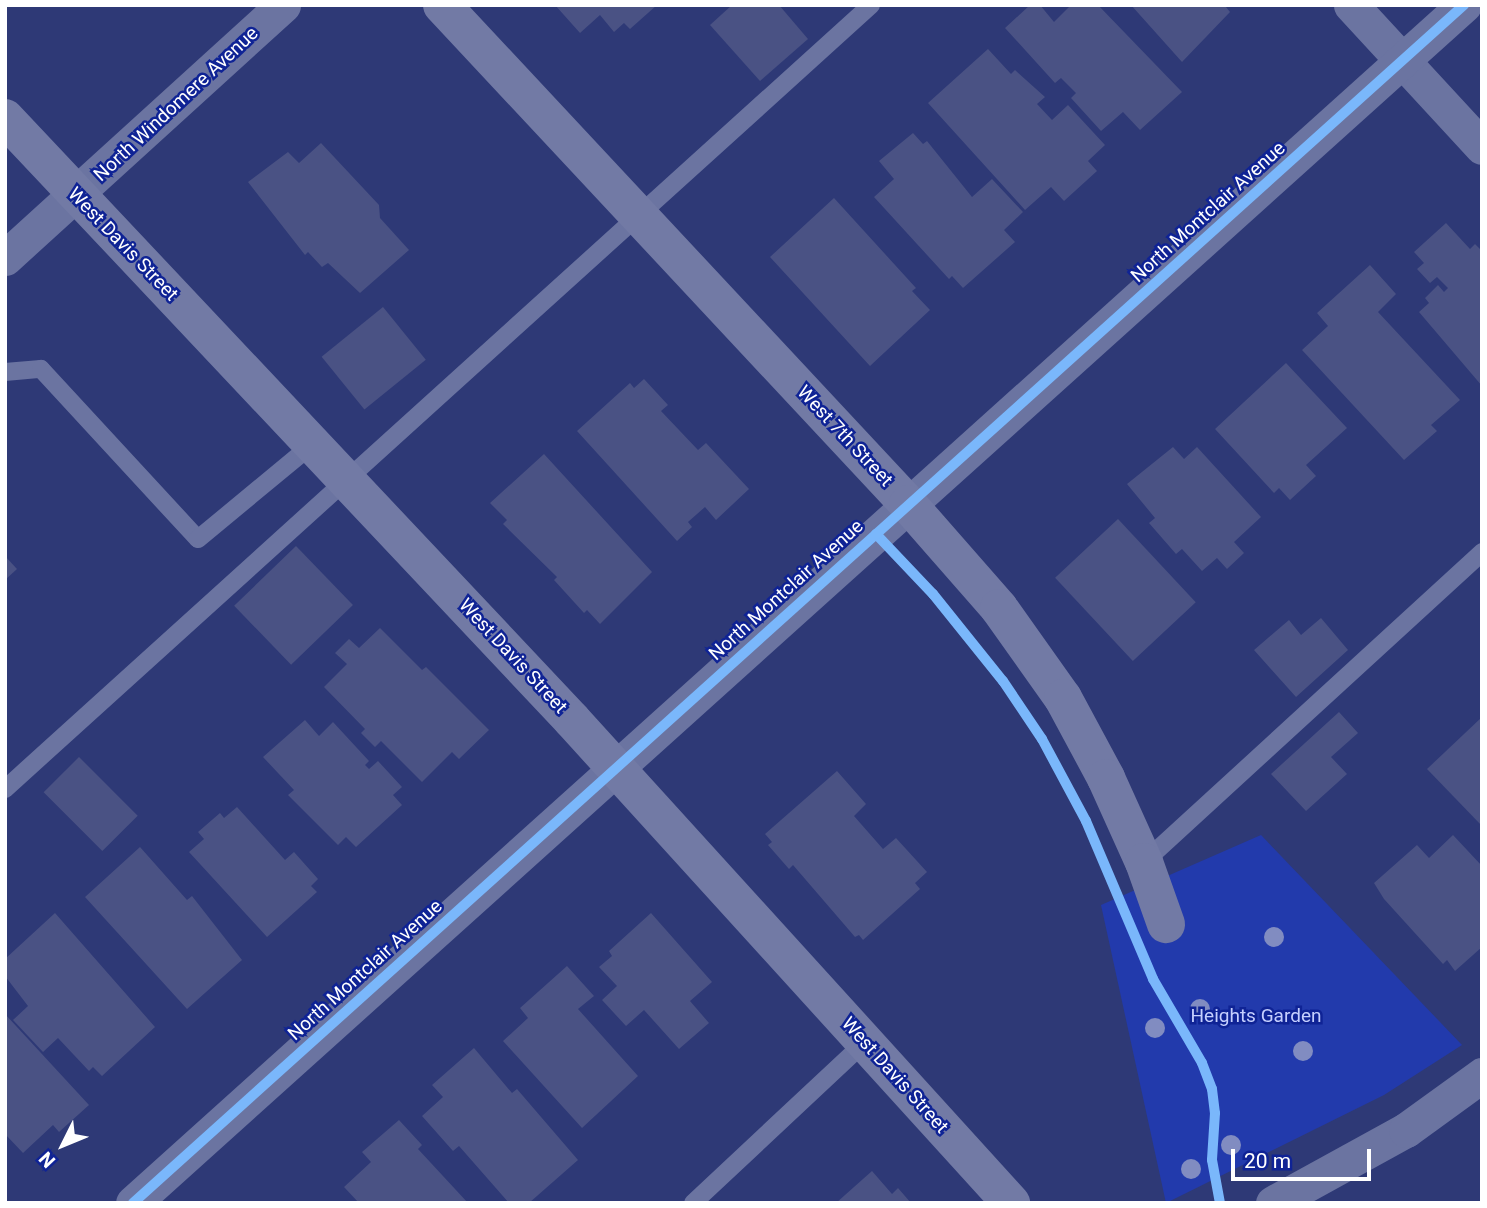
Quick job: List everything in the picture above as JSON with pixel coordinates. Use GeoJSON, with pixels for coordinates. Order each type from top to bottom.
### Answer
{"type":"FeatureCollection","features":[{"type":"Feature","properties":{"kind":"main road","name":"West 7th Street"},"geometry":{"type":"LineString","coordinates":[[442,5],[908,504],[999,608],[1063,698],[1107,778],[1144,862],[1167,924]]}},
{"type":"Feature","properties":{"kind":"main road","name":"West Davis Street"},"geometry":{"type":"LineString","coordinates":[[5,118],[76,196],[347,478],[615,766],[1011,1203]]}},
{"type":"Feature","properties":{"kind":"street","name":"North Windomere Avenue"},"geometry":{"type":"LineString","coordinates":[[5,258],[283,5]]}},
{"type":"Feature","properties":{"kind":"street"},"geometry":{"type":"LineString","coordinates":[[1351,5],[1482,147]]}},
{"type":"Feature","properties":{"kind":"street","name":"North Montclair Avenue"},"geometry":{"type":"LineString","coordinates":[[133,1203],[615,766],[1464,5]]}},
{"type":"Feature","properties":{"kind":"street"},"geometry":{"type":"LineString","coordinates":[[1273,1203],[1406,1130],[1482,1075]]}},
{"type":"Feature","properties":{"kind":"lane"},"geometry":{"type":"LineString","coordinates":[[5,789],[871,5]]}},
{"type":"Feature","properties":{"kind":"lane"},"geometry":{"type":"LineString","coordinates":[[5,372],[41,369],[198,539],[314,443]]}},
{"type":"Feature","properties":{"kind":"lane"},"geometry":{"type":"LineString","coordinates":[[1144,862],[1482,552]]}},
{"type":"Feature","properties":{"kind":"lane"},"geometry":{"type":"LineString","coordinates":[[693,1203],[866,1042]]}},
{"type":"Feature","properties":{"kind":"green space","name":"Heights Garden"},"geometry":{"type":"Polygon","coordinates":[[[1261,835],[1462,1045],[1384,1095],[1166,1203],[1101,905],[1261,835]]]}},
{"type":"Feature","properties":{"kind":"building"},"geometry":{"type":"Polygon","coordinates":[[[555,5],[657,5],[630,29],[624,23],[614,32],[600,15],[580,33],[555,5]]]}},
{"type":"Feature","properties":{"kind":"building"},"geometry":{"type":"Polygon","coordinates":[[[732,5],[779,5],[808,39],[760,81],[710,25],[732,5]]]}},
{"type":"Feature","properties":{"kind":"building"},"geometry":{"type":"Polygon","coordinates":[[[1030,5],[1040,5],[1054,22],[1071,5],[1098,5],[1182,92],[1140,130],[1123,112],[1101,131],[1071,98],[1076,93],[1061,78],[1055,83],[1005,28],[1030,5]]]}},
{"type":"Feature","properties":{"kind":"building"},"geometry":{"type":"Polygon","coordinates":[[[1131,5],[1228,5],[1226,7],[1230,12],[1182,62],[1131,5]]]}},
{"type":"Feature","properties":{"kind":"building"},"geometry":{"type":"Polygon","coordinates":[[[988,49],[1011,74],[1015,70],[1045,97],[1037,104],[1052,120],[1068,105],[1105,145],[1088,161],[1097,171],[1064,201],[1051,187],[1025,210],[928,103],[988,49]]]}},
{"type":"Feature","properties":{"kind":"building"},"geometry":{"type":"Polygon","coordinates":[[[913,133],[923,144],[927,141],[972,197],[992,179],[1023,212],[1004,230],[1015,242],[963,288],[952,276],[949,279],[874,197],[894,179],[879,161],[913,133]]]}},
{"type":"Feature","properties":{"kind":"building"},"geometry":{"type":"Polygon","coordinates":[[[321,143],[379,205],[380,218],[409,250],[360,293],[328,263],[322,267],[308,252],[305,255],[248,182],[288,152],[299,163],[321,143]]]}},
{"type":"Feature","properties":{"kind":"building"},"geometry":{"type":"Polygon","coordinates":[[[834,198],[916,288],[912,291],[930,310],[870,366],[770,257],[834,198]]]}},
{"type":"Feature","properties":{"kind":"building"},"geometry":{"type":"Polygon","coordinates":[[[1446,223],[1470,249],[1475,244],[1482,251],[1482,386],[1419,312],[1429,303],[1425,298],[1438,285],[1444,292],[1448,288],[1437,277],[1430,283],[1417,269],[1424,263],[1414,252],[1446,223]]]}},
{"type":"Feature","properties":{"kind":"building"},"geometry":{"type":"Polygon","coordinates":[[[1370,265],[1396,294],[1378,312],[1460,400],[1431,425],[1437,431],[1404,460],[1302,350],[1328,326],[1317,313],[1370,265]]]}},
{"type":"Feature","properties":{"kind":"building"},"geometry":{"type":"Polygon","coordinates":[[[383,307],[426,360],[364,410],[322,357],[383,307]]]}},
{"type":"Feature","properties":{"kind":"building"},"geometry":{"type":"Polygon","coordinates":[[[1286,363],[1347,428],[1306,465],[1316,476],[1290,500],[1279,488],[1274,493],[1215,429],[1286,363]]]}},
{"type":"Feature","properties":{"kind":"building"},"geometry":{"type":"Polygon","coordinates":[[[644,379],[668,405],[661,411],[698,450],[706,443],[749,489],[716,520],[705,507],[688,522],[692,527],[677,541],[577,431],[630,383],[634,388],[644,379]]]}},
{"type":"Feature","properties":{"kind":"building"},"geometry":{"type":"Polygon","coordinates":[[[1173,447],[1184,459],[1197,447],[1261,517],[1234,542],[1244,553],[1227,569],[1217,558],[1202,571],[1182,549],[1176,554],[1149,523],[1155,518],[1127,484],[1173,447]]]}},
{"type":"Feature","properties":{"kind":"building"},"geometry":{"type":"Polygon","coordinates":[[[544,454],[652,572],[600,624],[587,610],[584,613],[554,580],[557,577],[503,524],[507,520],[490,503],[544,454]]]}},
{"type":"Feature","properties":{"kind":"building"},"geometry":{"type":"Polygon","coordinates":[[[1118,519],[1196,602],[1133,661],[1055,578],[1118,519]]]}},
{"type":"Feature","properties":{"kind":"building"},"geometry":{"type":"Polygon","coordinates":[[[296,546],[353,605],[291,665],[234,606],[296,546]]]}},
{"type":"Feature","properties":{"kind":"building"},"geometry":{"type":"Polygon","coordinates":[[[5,556],[17,569],[5,580],[5,556]]]}},
{"type":"Feature","properties":{"kind":"building"},"geometry":{"type":"Polygon","coordinates":[[[1321,618],[1348,650],[1296,697],[1254,650],[1289,620],[1301,635],[1321,618]]]}},
{"type":"Feature","properties":{"kind":"building"},"geometry":{"type":"Polygon","coordinates":[[[380,628],[422,670],[426,667],[489,730],[459,759],[452,752],[422,782],[381,741],[375,747],[361,733],[365,729],[324,687],[347,664],[335,653],[349,639],[359,648],[380,628]]]}},
{"type":"Feature","properties":{"kind":"building"},"geometry":{"type":"Polygon","coordinates":[[[1339,712],[1358,733],[1331,757],[1347,774],[1306,811],[1271,774],[1339,712]]]}},
{"type":"Feature","properties":{"kind":"building"},"geometry":{"type":"Polygon","coordinates":[[[1482,717],[1482,826],[1427,769],[1482,717]]]}},
{"type":"Feature","properties":{"kind":"building"},"geometry":{"type":"Polygon","coordinates":[[[305,720],[319,736],[333,722],[369,761],[365,765],[369,769],[378,761],[402,787],[393,795],[402,805],[356,847],[346,837],[338,845],[288,795],[294,790],[263,757],[305,720]]]}},
{"type":"Feature","properties":{"kind":"building"},"geometry":{"type":"Polygon","coordinates":[[[79,757],[138,816],[102,851],[44,792],[79,757]]]}},
{"type":"Feature","properties":{"kind":"building"},"geometry":{"type":"Polygon","coordinates":[[[837,771],[866,804],[854,816],[883,849],[896,838],[927,872],[915,883],[920,889],[863,940],[859,935],[855,937],[793,865],[789,869],[768,845],[772,842],[765,834],[837,771]]]}},
{"type":"Feature","properties":{"kind":"building"},"geometry":{"type":"Polygon","coordinates":[[[237,807],[285,860],[294,852],[318,879],[311,886],[317,892],[267,937],[189,852],[204,839],[198,832],[220,813],[224,818],[237,807]]]}},
{"type":"Feature","properties":{"kind":"building"},"geometry":{"type":"Polygon","coordinates":[[[1453,835],[1482,866],[1482,947],[1455,971],[1447,960],[1443,964],[1384,899],[1374,883],[1417,845],[1429,858],[1453,835]]]}},
{"type":"Feature","properties":{"kind":"building"},"geometry":{"type":"Polygon","coordinates":[[[140,847],[187,900],[192,896],[242,960],[187,1009],[85,897],[140,847]]]}},
{"type":"Feature","properties":{"kind":"building"},"geometry":{"type":"Polygon","coordinates":[[[55,913],[155,1027],[102,1076],[93,1067],[89,1071],[58,1038],[43,1052],[13,1020],[28,1006],[5,976],[5,959],[55,913]]]}},
{"type":"Feature","properties":{"kind":"building"},"geometry":{"type":"Polygon","coordinates":[[[651,913],[712,982],[690,1001],[709,1023],[679,1049],[644,1010],[626,1026],[602,1000],[617,986],[599,967],[612,956],[609,951],[651,913]]]}},
{"type":"Feature","properties":{"kind":"building"},"geometry":{"type":"Polygon","coordinates":[[[567,966],[594,996],[578,1009],[638,1076],[582,1128],[503,1041],[528,1018],[520,1008],[567,966]]]}},
{"type":"Feature","properties":{"kind":"building"},"geometry":{"type":"Polygon","coordinates":[[[5,1014],[89,1105],[59,1132],[53,1125],[23,1153],[5,1134],[5,1014]]]}},
{"type":"Feature","properties":{"kind":"building"},"geometry":{"type":"Polygon","coordinates":[[[474,1048],[512,1093],[517,1089],[578,1160],[529,1203],[509,1203],[459,1146],[453,1151],[422,1116],[443,1097],[432,1085],[474,1048]]]}},
{"type":"Feature","properties":{"kind":"building"},"geometry":{"type":"Polygon","coordinates":[[[399,1120],[422,1145],[418,1149],[468,1203],[359,1203],[344,1187],[371,1162],[362,1152],[399,1120]]]}},
{"type":"Feature","properties":{"kind":"building"},"geometry":{"type":"Polygon","coordinates":[[[872,1171],[892,1194],[898,1188],[911,1203],[836,1203],[872,1171]]]}},
{"type":"Feature","properties":{"kind":"cycle path"},"geometry":{"type":"LineString","coordinates":[[133,1203],[1464,5]]}},
{"type":"Feature","properties":{"kind":"cycle path"},"geometry":{"type":"LineString","coordinates":[[876,534],[933,594],[1003,681],[1042,739],[1086,821],[1153,979],[1202,1063],[1212,1089],[1215,1113],[1212,1160],[1220,1203]]}}]}
